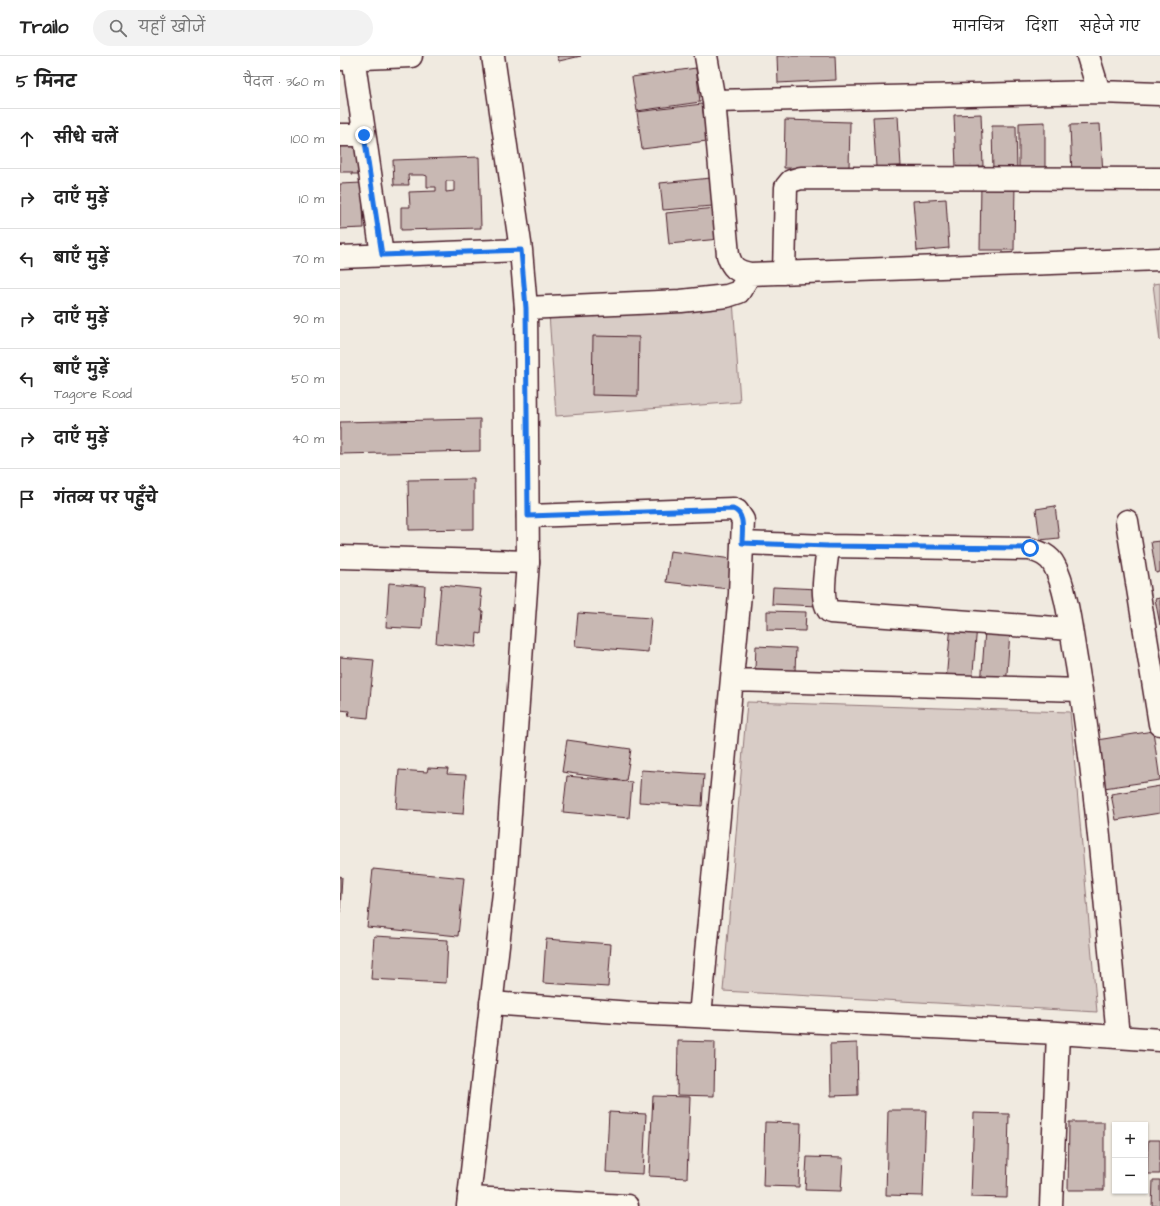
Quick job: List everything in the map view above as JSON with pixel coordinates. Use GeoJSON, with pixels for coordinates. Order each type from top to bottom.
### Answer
{"type":"FeatureCollection","features":[{"type":"Feature","properties":{"kind":"street"},"geometry":{"type":"LineString","coordinates":[[382,255],[364,135],[349,58],[411,56]]}},
{"type":"Feature","properties":{"kind":"street"},"geometry":{"type":"LineString","coordinates":[[493,56],[521,250],[526,308],[528,562],[505,884],[469,1202],[627,1206]]}},
{"type":"Feature","properties":{"kind":"street"},"geometry":{"type":"LineString","coordinates":[[706,56],[714,101],[728,255],[732,266],[738,272],[750,274],[784,273],[1160,258]]}},
{"type":"Feature","properties":{"kind":"street"},"geometry":{"type":"LineString","coordinates":[[1088,56],[1099,92]]}},
{"type":"Feature","properties":{"kind":"street"},"geometry":{"type":"LineString","coordinates":[[714,101],[1099,92],[1160,94]]}},
{"type":"Feature","properties":{"kind":"street"},"geometry":{"type":"LineString","coordinates":[[340,135],[364,135]]}},
{"type":"Feature","properties":{"kind":"street"},"geometry":{"type":"LineString","coordinates":[[784,273],[786,187],[791,181],[801,178],[1160,179]]}},
{"type":"Feature","properties":{"kind":"street"},"geometry":{"type":"LineString","coordinates":[[340,257],[521,250]]}},
{"type":"Feature","properties":{"kind":"street"},"geometry":{"type":"LineString","coordinates":[[526,308],[681,301],[727,296],[739,292],[750,274]]}},
{"type":"Feature","properties":{"kind":"street"},"geometry":{"type":"LineString","coordinates":[[528,516],[733,509],[737,511],[742,520],[742,543],[732,680],[700,1016]]}},
{"type":"Feature","properties":{"kind":"street"},"geometry":{"type":"LineString","coordinates":[[1127,521],[1160,724]]}},
{"type":"Feature","properties":{"kind":"street"},"geometry":{"type":"LineString","coordinates":[[742,543],[828,546],[1030,548],[1042,553],[1054,563],[1060,579],[1086,722],[1118,1036]]}},
{"type":"Feature","properties":{"kind":"street"},"geometry":{"type":"LineString","coordinates":[[828,546],[823,598],[825,607],[830,612],[1070,629]]}},
{"type":"Feature","properties":{"kind":"street"},"geometry":{"type":"LineString","coordinates":[[340,556],[528,562]]}},
{"type":"Feature","properties":{"kind":"street"},"geometry":{"type":"LineString","coordinates":[[732,680],[1081,690]]}},
{"type":"Feature","properties":{"kind":"street"},"geometry":{"type":"LineString","coordinates":[[491,1002],[700,1016],[1118,1036],[1160,1040]]}},
{"type":"Feature","properties":{"kind":"street"},"geometry":{"type":"LineString","coordinates":[[1052,1206],[1058,1033]]}},
{"type":"Feature","properties":{"kind":"shaded area"},"geometry":{"type":"Polygon","coordinates":[[[1160,283],[1160,341],[1153,284],[1160,283]]]}},
{"type":"Feature","properties":{"kind":"shaded area"},"geometry":{"type":"Polygon","coordinates":[[[733,300],[740,402],[556,416],[549,314],[733,300]]]}},
{"type":"Feature","properties":{"kind":"shaded area"},"geometry":{"type":"Polygon","coordinates":[[[747,702],[1070,712],[1097,1012],[723,991],[747,702]]]}},
{"type":"Feature","properties":{"kind":"building"},"geometry":{"type":"Polygon","coordinates":[[[557,56],[581,56],[559,61],[557,56]]]}},
{"type":"Feature","properties":{"kind":"building"},"geometry":{"type":"Polygon","coordinates":[[[777,56],[835,56],[836,80],[778,83],[777,56]]]}},
{"type":"Feature","properties":{"kind":"building"},"geometry":{"type":"Polygon","coordinates":[[[696,68],[700,102],[637,111],[632,77],[696,68]]]}},
{"type":"Feature","properties":{"kind":"building"},"geometry":{"type":"Polygon","coordinates":[[[702,104],[707,141],[642,149],[637,112],[702,104]]]}},
{"type":"Feature","properties":{"kind":"building"},"geometry":{"type":"Polygon","coordinates":[[[981,114],[983,166],[956,168],[954,115],[981,114]]]}},
{"type":"Feature","properties":{"kind":"building"},"geometry":{"type":"Polygon","coordinates":[[[898,116],[901,166],[876,167],[873,117],[898,116]]]}},
{"type":"Feature","properties":{"kind":"building"},"geometry":{"type":"Polygon","coordinates":[[[785,120],[850,122],[849,169],[784,168],[785,120]]]}},
{"type":"Feature","properties":{"kind":"building"},"geometry":{"type":"Polygon","coordinates":[[[1045,122],[1045,172],[1019,172],[1019,123],[1045,122]]]}},
{"type":"Feature","properties":{"kind":"building"},"geometry":{"type":"Polygon","coordinates":[[[1100,124],[1103,174],[1072,176],[1070,125],[1100,124]]]}},
{"type":"Feature","properties":{"kind":"building"},"geometry":{"type":"Polygon","coordinates":[[[992,126],[1016,126],[1017,172],[993,172],[992,126]]]}},
{"type":"Feature","properties":{"kind":"building"},"geometry":{"type":"Polygon","coordinates":[[[355,143],[359,174],[352,174],[352,172],[340,172],[340,144],[355,143]]]}},
{"type":"Feature","properties":{"kind":"building"},"geometry":{"type":"Polygon","coordinates":[[[479,157],[481,228],[401,230],[401,207],[410,207],[409,192],[436,191],[436,187],[427,187],[427,176],[424,175],[408,175],[409,185],[394,185],[393,160],[479,157]],[[446,181],[446,192],[454,191],[454,181],[446,181]]]}},
{"type":"Feature","properties":{"kind":"building"},"geometry":{"type":"Polygon","coordinates":[[[711,178],[713,206],[663,210],[660,183],[711,178]]]}},
{"type":"Feature","properties":{"kind":"building"},"geometry":{"type":"Polygon","coordinates":[[[362,183],[364,228],[340,229],[340,184],[362,183]]]}},
{"type":"Feature","properties":{"kind":"building"},"geometry":{"type":"Polygon","coordinates":[[[981,183],[1015,183],[1014,250],[980,250],[981,183]]]}},
{"type":"Feature","properties":{"kind":"building"},"geometry":{"type":"Polygon","coordinates":[[[946,199],[949,248],[917,251],[913,201],[946,199]]]}},
{"type":"Feature","properties":{"kind":"building"},"geometry":{"type":"Polygon","coordinates":[[[716,208],[719,239],[669,244],[666,213],[716,208]]]}},
{"type":"Feature","properties":{"kind":"building"},"geometry":{"type":"Polygon","coordinates":[[[593,336],[639,337],[638,396],[592,395],[593,336]]]}},
{"type":"Feature","properties":{"kind":"building"},"geometry":{"type":"Polygon","coordinates":[[[480,419],[480,451],[340,454],[340,422],[480,419]]]}},
{"type":"Feature","properties":{"kind":"building"},"geometry":{"type":"Polygon","coordinates":[[[474,479],[474,529],[409,530],[408,480],[474,479]]]}},
{"type":"Feature","properties":{"kind":"building"},"geometry":{"type":"Polygon","coordinates":[[[1055,506],[1059,538],[1040,540],[1036,509],[1055,506]]]}},
{"type":"Feature","properties":{"kind":"building"},"geometry":{"type":"Polygon","coordinates":[[[1160,541],[1160,572],[1156,573],[1151,542],[1160,541]]]}},
{"type":"Feature","properties":{"kind":"building"},"geometry":{"type":"Polygon","coordinates":[[[670,551],[732,559],[729,589],[666,582],[670,551]]]}},
{"type":"Feature","properties":{"kind":"building"},"geometry":{"type":"Polygon","coordinates":[[[389,583],[425,586],[422,629],[386,627],[389,583]]]}},
{"type":"Feature","properties":{"kind":"building"},"geometry":{"type":"Polygon","coordinates":[[[441,585],[481,589],[481,611],[483,611],[481,634],[477,633],[476,647],[436,643],[441,585]]]}},
{"type":"Feature","properties":{"kind":"building"},"geometry":{"type":"Polygon","coordinates":[[[773,587],[819,589],[818,606],[772,604],[773,587]]]}},
{"type":"Feature","properties":{"kind":"building"},"geometry":{"type":"Polygon","coordinates":[[[1160,598],[1160,625],[1155,599],[1160,598]]]}},
{"type":"Feature","properties":{"kind":"building"},"geometry":{"type":"Polygon","coordinates":[[[767,611],[806,612],[805,631],[767,630],[767,611]]]}},
{"type":"Feature","properties":{"kind":"building"},"geometry":{"type":"Polygon","coordinates":[[[578,613],[651,618],[648,652],[575,646],[578,613]]]}},
{"type":"Feature","properties":{"kind":"building"},"geometry":{"type":"Polygon","coordinates":[[[951,624],[977,626],[972,683],[946,681],[951,624]]]}},
{"type":"Feature","properties":{"kind":"building"},"geometry":{"type":"Polygon","coordinates":[[[985,630],[1010,632],[1006,687],[981,686],[985,630]]]}},
{"type":"Feature","properties":{"kind":"building"},"geometry":{"type":"Polygon","coordinates":[[[756,646],[796,648],[795,671],[755,669],[756,646]]]}},
{"type":"Feature","properties":{"kind":"building"},"geometry":{"type":"Polygon","coordinates":[[[340,657],[374,660],[368,718],[348,716],[349,711],[340,710],[340,657]]]}},
{"type":"Feature","properties":{"kind":"building"},"geometry":{"type":"Polygon","coordinates":[[[1153,731],[1160,780],[1104,788],[1097,740],[1153,731]]]}},
{"type":"Feature","properties":{"kind":"building"},"geometry":{"type":"Polygon","coordinates":[[[567,740],[631,749],[626,781],[562,772],[567,740]]]}},
{"type":"Feature","properties":{"kind":"building"},"geometry":{"type":"Polygon","coordinates":[[[428,768],[448,769],[447,774],[466,775],[463,814],[396,809],[399,770],[427,772],[428,768]]]}},
{"type":"Feature","properties":{"kind":"building"},"geometry":{"type":"Polygon","coordinates":[[[641,770],[704,774],[702,806],[639,802],[641,770]]]}},
{"type":"Feature","properties":{"kind":"building"},"geometry":{"type":"Polygon","coordinates":[[[567,776],[632,782],[629,818],[563,812],[567,776]]]}},
{"type":"Feature","properties":{"kind":"building"},"geometry":{"type":"Polygon","coordinates":[[[1160,786],[1160,813],[1116,820],[1111,794],[1160,786]]]}},
{"type":"Feature","properties":{"kind":"building"},"geometry":{"type":"Polygon","coordinates":[[[373,869],[464,878],[458,936],[367,927],[373,869]]]}},
{"type":"Feature","properties":{"kind":"building"},"geometry":{"type":"Polygon","coordinates":[[[340,876],[342,877],[340,912],[340,876]]]}},
{"type":"Feature","properties":{"kind":"building"},"geometry":{"type":"Polygon","coordinates":[[[374,936],[448,940],[446,983],[371,979],[374,936]]]}},
{"type":"Feature","properties":{"kind":"building"},"geometry":{"type":"Polygon","coordinates":[[[546,939],[611,944],[608,987],[543,983],[546,939]]]}},
{"type":"Feature","properties":{"kind":"building"},"geometry":{"type":"Polygon","coordinates":[[[678,1041],[715,1042],[714,1096],[677,1095],[678,1041]]]}},
{"type":"Feature","properties":{"kind":"building"},"geometry":{"type":"Polygon","coordinates":[[[857,1043],[858,1095],[831,1096],[830,1044],[857,1043]]]}},
{"type":"Feature","properties":{"kind":"building"},"geometry":{"type":"Polygon","coordinates":[[[653,1096],[690,1097],[687,1178],[649,1176],[653,1096]]]}},
{"type":"Feature","properties":{"kind":"building"},"geometry":{"type":"Polygon","coordinates":[[[888,1110],[926,1110],[923,1196],[886,1195],[888,1110]]]}},
{"type":"Feature","properties":{"kind":"building"},"geometry":{"type":"Polygon","coordinates":[[[609,1112],[646,1114],[643,1174],[606,1172],[609,1112]]]}},
{"type":"Feature","properties":{"kind":"building"},"geometry":{"type":"Polygon","coordinates":[[[974,1113],[1009,1114],[1007,1198],[971,1197],[974,1113]]]}},
{"type":"Feature","properties":{"kind":"building"},"geometry":{"type":"Polygon","coordinates":[[[765,1122],[801,1123],[799,1187],[763,1186],[765,1122]]]}},
{"type":"Feature","properties":{"kind":"building"},"geometry":{"type":"Polygon","coordinates":[[[1069,1122],[1104,1122],[1104,1190],[1068,1190],[1069,1122]]]}},
{"type":"Feature","properties":{"kind":"building"},"geometry":{"type":"Polygon","coordinates":[[[1148,1140],[1160,1140],[1160,1174],[1148,1174],[1148,1140]]]}},
{"type":"Feature","properties":{"kind":"building"},"geometry":{"type":"Polygon","coordinates":[[[807,1157],[843,1158],[841,1191],[805,1190],[807,1157]]]}},
{"type":"Feature","properties":{"kind":"building"},"geometry":{"type":"Polygon","coordinates":[[[1153,1180],[1160,1180],[1160,1206],[1152,1206],[1153,1180]]]}},
{"type":"Feature","properties":{"kind":"route"},"geometry":{"type":"LineString","coordinates":[[364,135],[382,255],[521,250],[526,308],[528,516],[733,509],[737,511],[742,520],[742,543],[828,546],[1030,548]]}}]}
